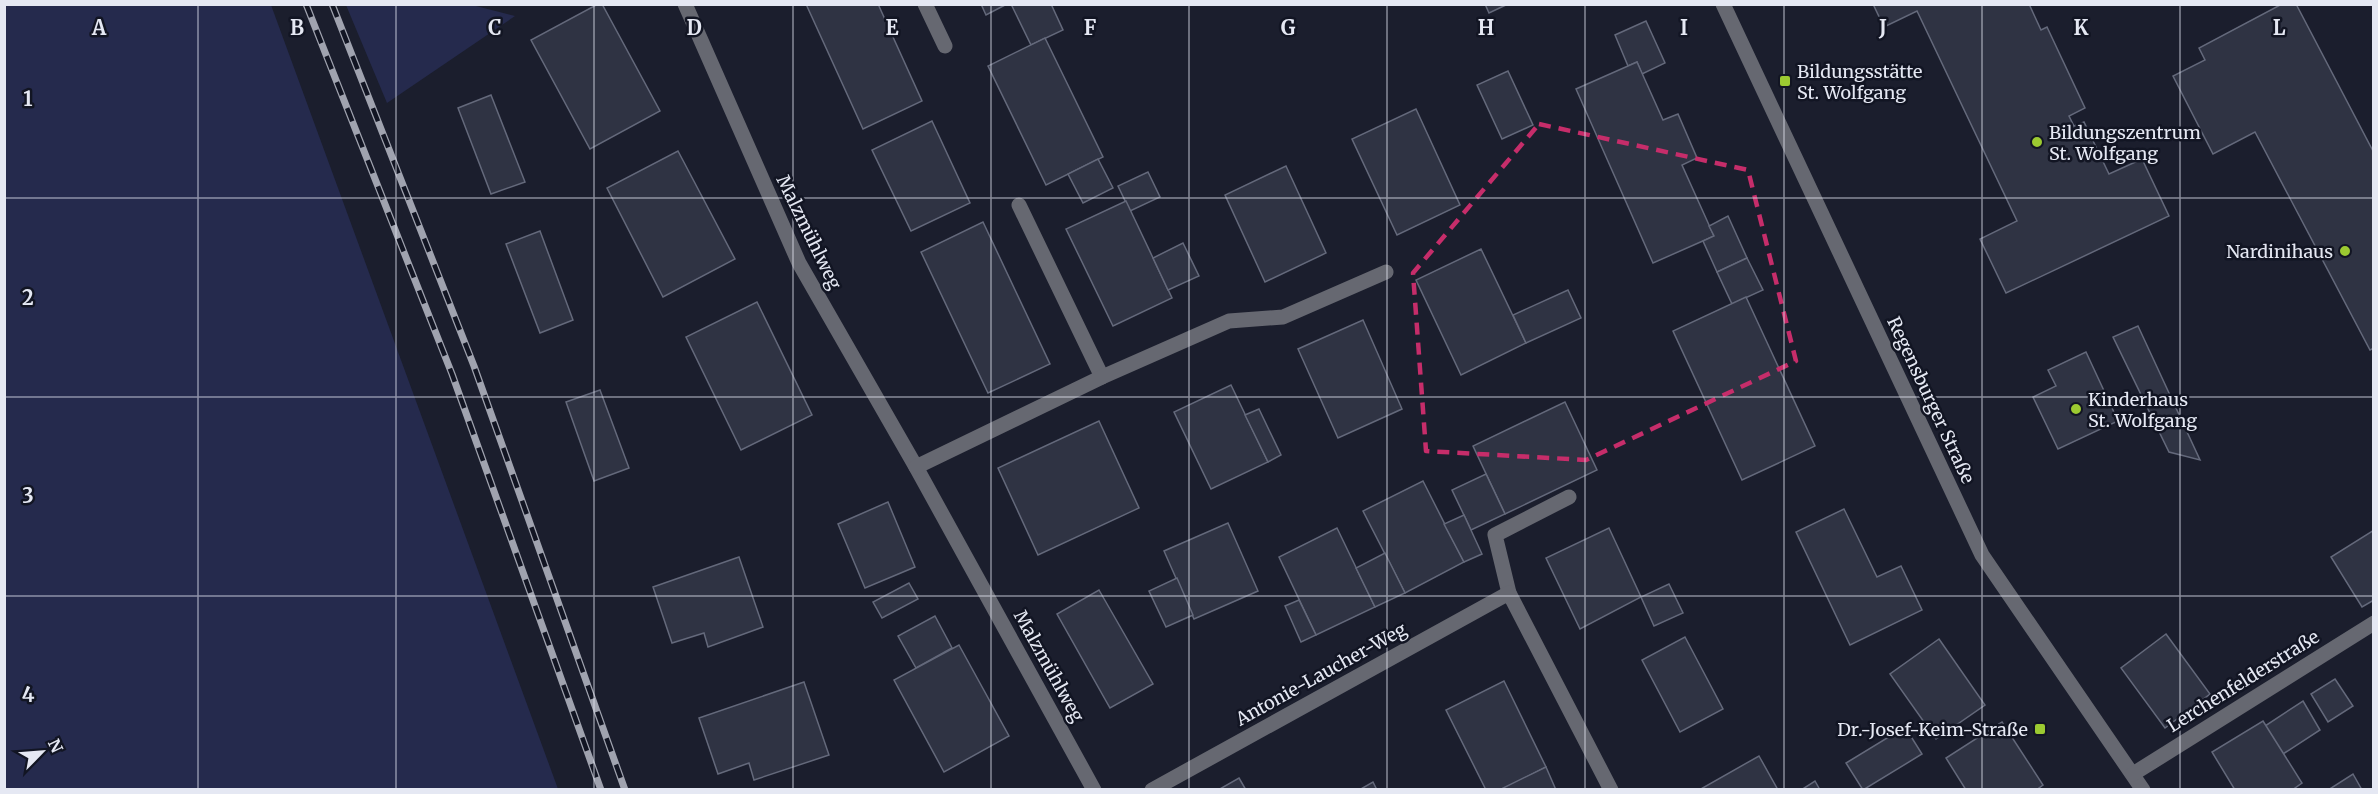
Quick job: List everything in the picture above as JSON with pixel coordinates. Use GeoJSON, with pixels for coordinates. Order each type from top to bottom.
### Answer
{"type":"FeatureCollection","features":[{"type":"Feature","properties":{"kind":"street","name":"Malzmühlweg"},"geometry":{"type":"LineString","coordinates":[[685,4],[799,263],[916,467],[1094,789]]}},
{"type":"Feature","properties":{"kind":"street"},"geometry":{"type":"LineString","coordinates":[[925,4],[945,46]]}},
{"type":"Feature","properties":{"kind":"street","name":"Regensburger Straße"},"geometry":{"type":"LineString","coordinates":[[1723,4],[1982,555],[2144,789]]}},
{"type":"Feature","properties":{"kind":"street"},"geometry":{"type":"LineString","coordinates":[[1019,205],[1102,377]]}},
{"type":"Feature","properties":{"kind":"street"},"geometry":{"type":"LineString","coordinates":[[916,467],[1102,377],[1229,321],[1283,317],[1386,272]]}},
{"type":"Feature","properties":{"kind":"street"},"geometry":{"type":"LineString","coordinates":[[1569,497],[1495,535],[1509,593],[1611,789]]}},
{"type":"Feature","properties":{"kind":"street","name":"Antonie-Laucher-Weg"},"geometry":{"type":"LineString","coordinates":[[1152,789],[1509,593]]}},
{"type":"Feature","properties":{"kind":"street","name":"Lerchenfelderstraße"},"geometry":{"type":"LineString","coordinates":[[2133,774],[2373,623]]}},
{"type":"Feature","properties":{"kind":"highlighted area"},"geometry":{"type":"Polygon","coordinates":[[[1539,124],[1748,170],[1796,361],[1586,460],[1426,451],[1413,273],[1539,124]]]}},
{"type":"Feature","properties":{"kind":"shaded area"},"geometry":{"type":"Polygon","coordinates":[[[5,4],[271,5],[558,789],[5,789],[5,4]]]}},
{"type":"Feature","properties":{"kind":"shaded area"},"geometry":{"type":"Polygon","coordinates":[[[346,5],[472,5],[515,16],[387,103],[346,5]]]}},
{"type":"Feature","properties":{"kind":"building"},"geometry":{"type":"Polygon","coordinates":[[[598,4],[602,4],[660,111],[590,149],[531,40],[598,4]]]}},
{"type":"Feature","properties":{"kind":"building"},"geometry":{"type":"Polygon","coordinates":[[[806,4],[878,4],[922,101],[863,129],[806,4]]]}},
{"type":"Feature","properties":{"kind":"building"},"geometry":{"type":"Polygon","coordinates":[[[981,4],[1007,4],[986,15],[981,4]]]}},
{"type":"Feature","properties":{"kind":"building"},"geometry":{"type":"Polygon","coordinates":[[[1011,4],[1051,4],[1063,30],[1031,45],[1011,4]]]}},
{"type":"Feature","properties":{"kind":"building"},"geometry":{"type":"Polygon","coordinates":[[[1485,4],[1508,4],[1489,13],[1485,4]]]}},
{"type":"Feature","properties":{"kind":"building","name":"Bildungszentrum St. Wolfgang"},"geometry":{"type":"Polygon","coordinates":[[[1873,4],[2029,4],[2041,30],[2047,27],[2085,108],[2069,116],[2074,126],[2084,122],[2109,174],[2142,159],[2169,216],[2006,293],[1980,239],[2017,221],[1917,11],[1884,27],[1873,4]]]}},
{"type":"Feature","properties":{"kind":"building","name":"Nardinihaus"},"geometry":{"type":"Polygon","coordinates":[[[2282,4],[2296,4],[2374,153],[2374,348],[2370,350],[2255,132],[2213,154],[2173,76],[2205,60],[2199,48],[2282,4]]]}},
{"type":"Feature","properties":{"kind":"building"},"geometry":{"type":"Polygon","coordinates":[[[1646,21],[1665,63],[1642,74],[1637,62],[1628,66],[1615,35],[1646,21]]]}},
{"type":"Feature","properties":{"kind":"building"},"geometry":{"type":"Polygon","coordinates":[[[1045,38],[1103,157],[1046,185],[988,66],[1045,38]]]}},
{"type":"Feature","properties":{"kind":"building"},"geometry":{"type":"Polygon","coordinates":[[[1637,62],[1663,120],[1678,114],[1697,158],[1682,165],[1714,236],[1653,263],[1576,89],[1637,62]]]}},
{"type":"Feature","properties":{"kind":"building"},"geometry":{"type":"Polygon","coordinates":[[[1508,71],[1533,125],[1502,139],[1477,85],[1508,71]]]}},
{"type":"Feature","properties":{"kind":"building"},"geometry":{"type":"Polygon","coordinates":[[[491,95],[525,182],[491,194],[458,108],[491,95]]]}},
{"type":"Feature","properties":{"kind":"building"},"geometry":{"type":"Polygon","coordinates":[[[1416,109],[1460,205],[1397,235],[1352,139],[1416,109]]]}},
{"type":"Feature","properties":{"kind":"building"},"geometry":{"type":"Polygon","coordinates":[[[932,121],[970,203],[911,231],[872,150],[932,121]]]}},
{"type":"Feature","properties":{"kind":"building"},"geometry":{"type":"Polygon","coordinates":[[[678,151],[735,259],[663,297],[607,188],[678,151]]]}},
{"type":"Feature","properties":{"kind":"building"},"geometry":{"type":"Polygon","coordinates":[[[1098,159],[1113,188],[1083,203],[1068,174],[1098,159]]]}},
{"type":"Feature","properties":{"kind":"building"},"geometry":{"type":"Polygon","coordinates":[[[1286,166],[1326,253],[1265,282],[1225,195],[1286,166]]]}},
{"type":"Feature","properties":{"kind":"building"},"geometry":{"type":"Polygon","coordinates":[[[1148,172],[1160,197],[1130,211],[1118,186],[1148,172]]]}},
{"type":"Feature","properties":{"kind":"building"},"geometry":{"type":"Polygon","coordinates":[[[1126,201],[1172,298],[1113,326],[1066,229],[1126,201]]]}},
{"type":"Feature","properties":{"kind":"building"},"geometry":{"type":"Polygon","coordinates":[[[1728,216],[1747,258],[1717,272],[1703,241],[1714,236],[1709,226],[1728,216]]]}},
{"type":"Feature","properties":{"kind":"building"},"geometry":{"type":"Polygon","coordinates":[[[983,222],[1050,364],[988,393],[921,252],[983,222]]]}},
{"type":"Feature","properties":{"kind":"building"},"geometry":{"type":"Polygon","coordinates":[[[540,231],[573,320],[540,333],[506,244],[540,231]]]}},
{"type":"Feature","properties":{"kind":"building"},"geometry":{"type":"Polygon","coordinates":[[[1183,243],[1199,276],[1168,290],[1153,258],[1183,243]]]}},
{"type":"Feature","properties":{"kind":"building"},"geometry":{"type":"Polygon","coordinates":[[[1481,249],[1526,343],[1461,375],[1416,280],[1481,249]]]}},
{"type":"Feature","properties":{"kind":"building"},"geometry":{"type":"Polygon","coordinates":[[[1747,258],[1763,290],[1732,304],[1717,272],[1747,258]]]}},
{"type":"Feature","properties":{"kind":"building"},"geometry":{"type":"Polygon","coordinates":[[[1568,290],[1581,318],[1526,343],[1513,315],[1568,290]]]}},
{"type":"Feature","properties":{"kind":"building"},"geometry":{"type":"Polygon","coordinates":[[[1746,297],[1815,446],[1742,480],[1673,331],[1746,297]]]}},
{"type":"Feature","properties":{"kind":"building"},"geometry":{"type":"Polygon","coordinates":[[[757,302],[812,415],[741,450],[686,337],[757,302]]]}},
{"type":"Feature","properties":{"kind":"building"},"geometry":{"type":"Polygon","coordinates":[[[1363,320],[1402,409],[1338,438],[1298,349],[1363,320]]]}},
{"type":"Feature","properties":{"kind":"building"},"geometry":{"type":"Polygon","coordinates":[[[2138,326],[2200,460],[2169,452],[2113,337],[2138,326]]]}},
{"type":"Feature","properties":{"kind":"building","name":"Kinderhaus St. Wolfgang"},"geometry":{"type":"Polygon","coordinates":[[[2086,352],[2118,421],[2058,449],[2033,397],[2056,386],[2048,370],[2086,352]]]}},
{"type":"Feature","properties":{"kind":"building"},"geometry":{"type":"Polygon","coordinates":[[[1231,385],[1268,462],[1211,489],[1174,412],[1231,385]]]}},
{"type":"Feature","properties":{"kind":"building"},"geometry":{"type":"Polygon","coordinates":[[[600,390],[629,468],[594,481],[566,402],[600,390]]]}},
{"type":"Feature","properties":{"kind":"building"},"geometry":{"type":"Polygon","coordinates":[[[1565,402],[1597,470],[1505,514],[1473,446],[1565,402]]]}},
{"type":"Feature","properties":{"kind":"building"},"geometry":{"type":"Polygon","coordinates":[[[1259,409],[1281,455],[1268,462],[1245,415],[1259,409]]]}},
{"type":"Feature","properties":{"kind":"building"},"geometry":{"type":"Polygon","coordinates":[[[1099,421],[1139,508],[1038,555],[998,468],[1099,421]]]}},
{"type":"Feature","properties":{"kind":"building"},"geometry":{"type":"Polygon","coordinates":[[[1486,474],[1505,514],[1471,530],[1452,490],[1486,474]]]}},
{"type":"Feature","properties":{"kind":"building"},"geometry":{"type":"Polygon","coordinates":[[[1423,481],[1464,562],[1405,593],[1363,511],[1423,481]]]}},
{"type":"Feature","properties":{"kind":"building"},"geometry":{"type":"Polygon","coordinates":[[[888,502],[915,567],[865,588],[838,524],[888,502]]]}},
{"type":"Feature","properties":{"kind":"building"},"geometry":{"type":"Polygon","coordinates":[[[1844,509],[1877,577],[1901,566],[1922,610],[1850,645],[1796,532],[1844,509]]]}},
{"type":"Feature","properties":{"kind":"building"},"geometry":{"type":"Polygon","coordinates":[[[1464,515],[1482,554],[1464,562],[1444,524],[1464,515]]]}},
{"type":"Feature","properties":{"kind":"building"},"geometry":{"type":"Polygon","coordinates":[[[1228,523],[1258,591],[1194,619],[1164,551],[1228,523]]]}},
{"type":"Feature","properties":{"kind":"building"},"geometry":{"type":"Polygon","coordinates":[[[1337,528],[1375,607],[1316,635],[1279,557],[1337,528]]]}},
{"type":"Feature","properties":{"kind":"building"},"geometry":{"type":"Polygon","coordinates":[[[1609,528],[1641,597],[1580,629],[1546,558],[1609,528]]]}},
{"type":"Feature","properties":{"kind":"building"},"geometry":{"type":"Polygon","coordinates":[[[2374,530],[2374,600],[2362,607],[2331,557],[2374,530]]]}},
{"type":"Feature","properties":{"kind":"building"},"geometry":{"type":"Polygon","coordinates":[[[1385,553],[1405,593],[1375,607],[1356,568],[1385,553]]]}},
{"type":"Feature","properties":{"kind":"building"},"geometry":{"type":"Polygon","coordinates":[[[739,557],[763,627],[708,647],[704,633],[672,643],[653,587],[739,557]]]}},
{"type":"Feature","properties":{"kind":"building"},"geometry":{"type":"Polygon","coordinates":[[[1177,578],[1193,615],[1166,627],[1149,591],[1177,578]]]}},
{"type":"Feature","properties":{"kind":"building"},"geometry":{"type":"Polygon","coordinates":[[[909,583],[918,599],[882,618],[873,602],[909,583]]]}},
{"type":"Feature","properties":{"kind":"building"},"geometry":{"type":"Polygon","coordinates":[[[1669,584],[1683,613],[1654,626],[1641,597],[1669,584]]]}},
{"type":"Feature","properties":{"kind":"building"},"geometry":{"type":"Polygon","coordinates":[[[1099,590],[1153,684],[1110,708],[1057,614],[1099,590]]]}},
{"type":"Feature","properties":{"kind":"building"},"geometry":{"type":"Polygon","coordinates":[[[1299,600],[1316,635],[1301,642],[1285,606],[1299,600]]]}},
{"type":"Feature","properties":{"kind":"building"},"geometry":{"type":"Polygon","coordinates":[[[935,616],[952,648],[916,668],[898,636],[935,616]]]}},
{"type":"Feature","properties":{"kind":"building"},"geometry":{"type":"Polygon","coordinates":[[[2166,634],[2210,694],[2165,728],[2121,668],[2166,634]]]}},
{"type":"Feature","properties":{"kind":"building"},"geometry":{"type":"Polygon","coordinates":[[[1685,637],[1723,709],[1680,732],[1642,660],[1685,637]]]}},
{"type":"Feature","properties":{"kind":"building"},"geometry":{"type":"Polygon","coordinates":[[[1939,639],[1985,705],[1936,739],[1890,674],[1939,639]]]}},
{"type":"Feature","properties":{"kind":"building"},"geometry":{"type":"Polygon","coordinates":[[[959,645],[1009,736],[944,772],[894,680],[959,645]]]}},
{"type":"Feature","properties":{"kind":"building"},"geometry":{"type":"Polygon","coordinates":[[[2335,679],[2353,706],[2328,722],[2311,694],[2335,679]]]}},
{"type":"Feature","properties":{"kind":"building"},"geometry":{"type":"Polygon","coordinates":[[[1504,681],[1546,767],[1501,790],[1486,790],[1446,710],[1504,681]]]}},
{"type":"Feature","properties":{"kind":"building"},"geometry":{"type":"Polygon","coordinates":[[[804,682],[829,755],[754,780],[749,763],[718,774],[699,718],[804,682]]]}},
{"type":"Feature","properties":{"kind":"building"},"geometry":{"type":"Polygon","coordinates":[[[2303,701],[2320,730],[2283,754],[2265,726],[2303,701]]]}},
{"type":"Feature","properties":{"kind":"building"},"geometry":{"type":"Polygon","coordinates":[[[2263,721],[2302,783],[2292,790],[2235,790],[2212,752],[2263,721]]]}},
{"type":"Feature","properties":{"kind":"building"},"geometry":{"type":"Polygon","coordinates":[[[2002,722],[2043,785],[2036,790],[1966,790],[1946,758],[2002,722]]]}},
{"type":"Feature","properties":{"kind":"building"},"geometry":{"type":"Polygon","coordinates":[[[1905,727],[1922,754],[1863,790],[1846,763],[1905,727]]]}},
{"type":"Feature","properties":{"kind":"building"},"geometry":{"type":"Polygon","coordinates":[[[1759,756],[1778,790],[1699,790],[1759,756]]]}},
{"type":"Feature","properties":{"kind":"building"},"geometry":{"type":"Polygon","coordinates":[[[1546,767],[1556,790],[1504,790],[1503,788],[1546,767]]]}},
{"type":"Feature","properties":{"kind":"building"},"geometry":{"type":"Polygon","coordinates":[[[2353,774],[2362,790],[2328,790],[2353,774]]]}},
{"type":"Feature","properties":{"kind":"building"},"geometry":{"type":"Polygon","coordinates":[[[1239,778],[1246,790],[1218,790],[1239,778]]]}},
{"type":"Feature","properties":{"kind":"building"},"geometry":{"type":"Polygon","coordinates":[[[1815,781],[1820,790],[1801,790],[1815,781]]]}},
{"type":"Feature","properties":{"kind":"building"},"geometry":{"type":"Polygon","coordinates":[[[1373,782],[1377,790],[1359,790],[1373,782]]]}},
{"type":"Feature","properties":{"kind":"railway"},"geometry":{"type":"LineString","coordinates":[[306,4],[452,374],[601,790]]}},
{"type":"Feature","properties":{"kind":"railway"},"geometry":{"type":"LineString","coordinates":[[332,4],[474,366],[625,790]]}},
{"type":"Feature","properties":{"kind":"place","name":"Bildungsstätte St. Wolfgang"},"geometry":{"type":"Point","coordinates":[1785,81]}},
{"type":"Feature","properties":{"kind":"place","name":"Bildungszentrum St. Wolfgang"},"geometry":{"type":"Point","coordinates":[2037,142]}},
{"type":"Feature","properties":{"kind":"place","name":"Nardinihaus"},"geometry":{"type":"Point","coordinates":[2345,251]}},
{"type":"Feature","properties":{"kind":"place","name":"Kinderhaus St. Wolfgang"},"geometry":{"type":"Point","coordinates":[2076,409]}},
{"type":"Feature","properties":{"kind":"place","name":"Dr.-Josef-Keim-Straße"},"geometry":{"type":"Point","coordinates":[2040,729]}}]}
